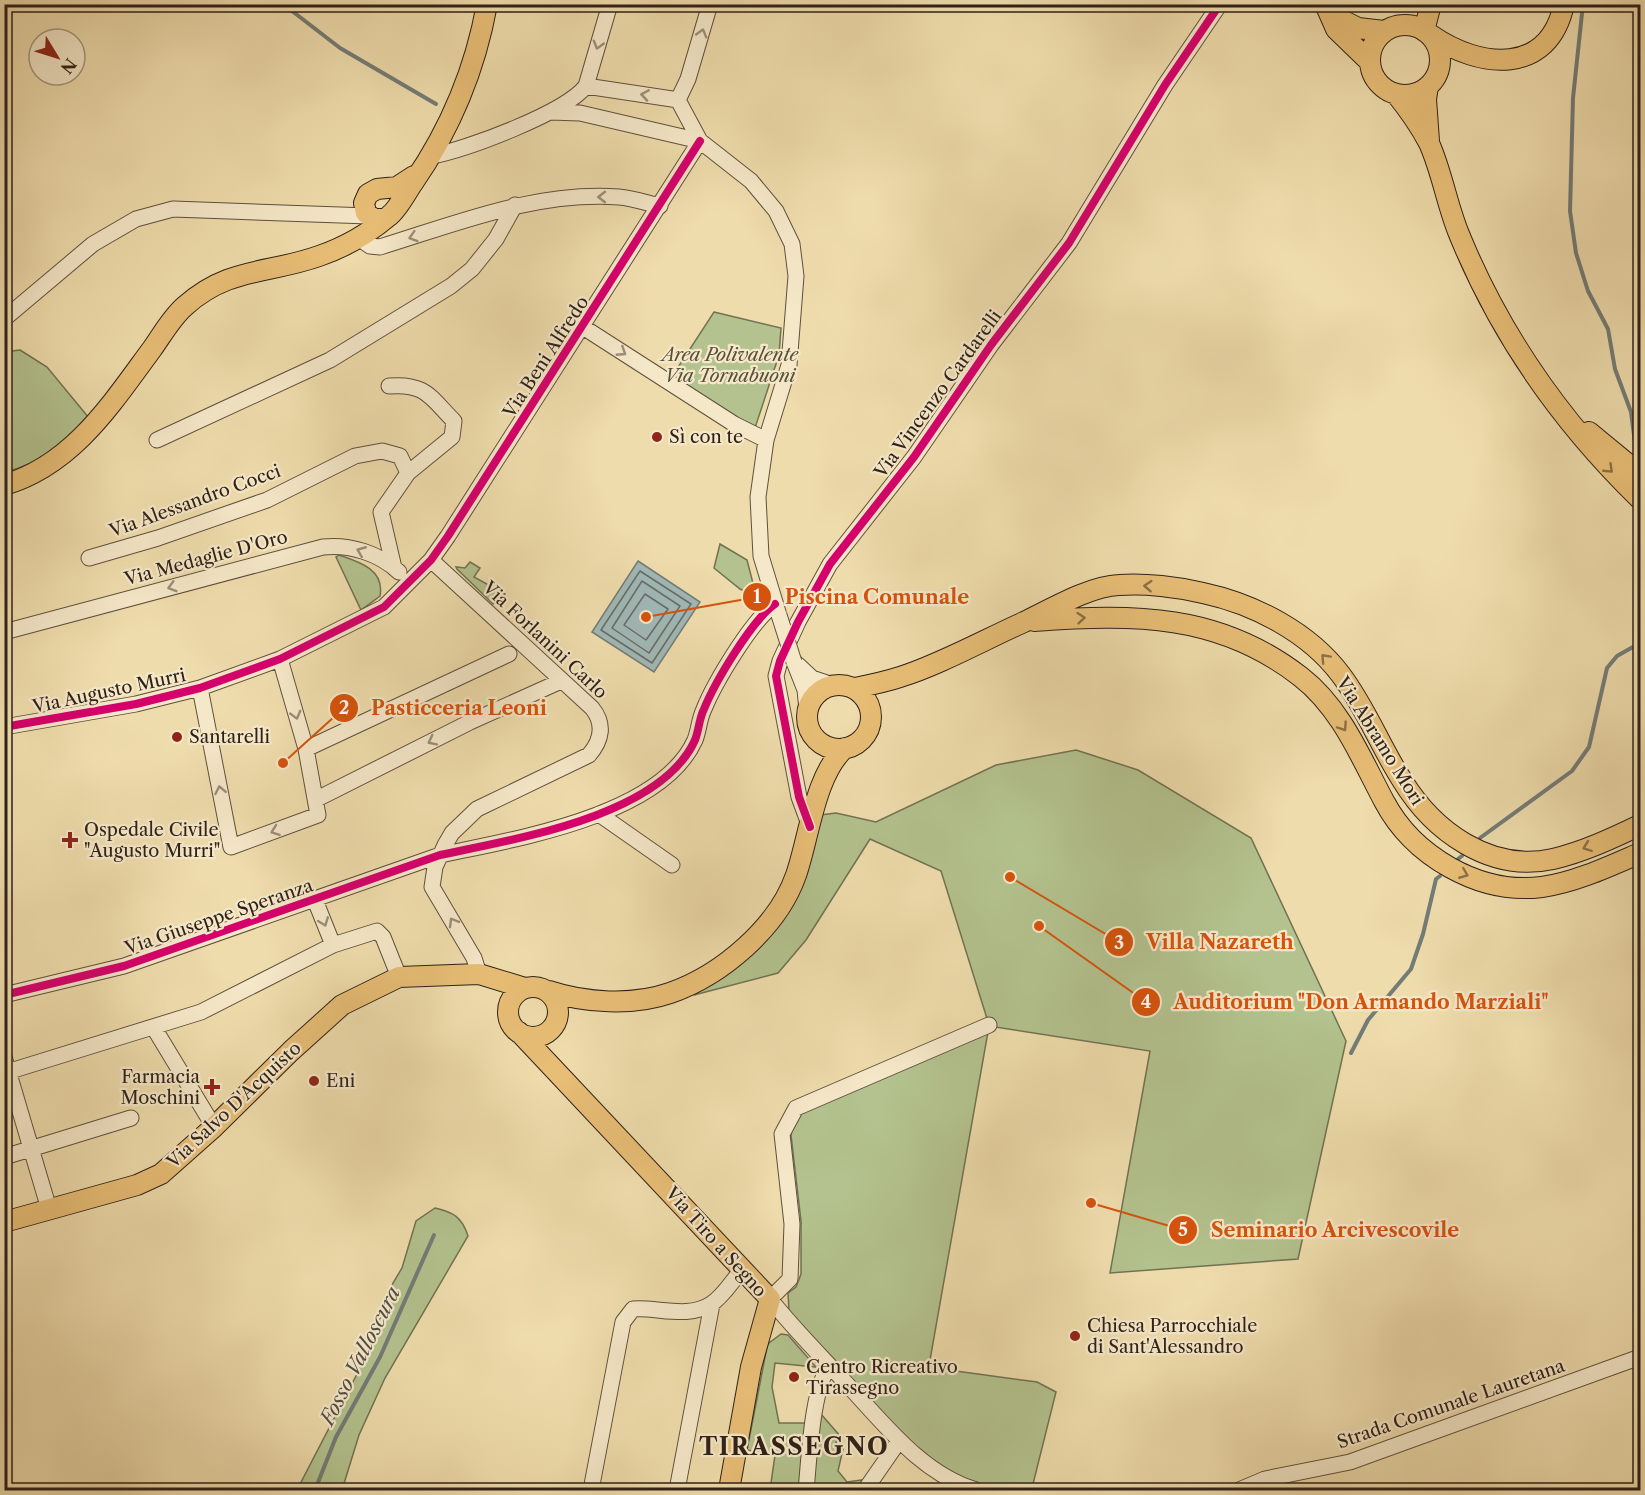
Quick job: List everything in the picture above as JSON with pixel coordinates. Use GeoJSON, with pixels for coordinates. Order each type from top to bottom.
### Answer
{"type":"FeatureCollection","features":[{"type":"Feature","properties":{"kind":"main road"},"geometry":{"type":"LineString","coordinates":[[4,485],[20,480],[49,465],[78,442],[110,407],[182,308],[200,293],[221,280],[321,256],[356,240],[379,207],[397,187],[427,164],[469,82],[480,44],[487,4]]}},
{"type":"Feature","properties":{"kind":"main road"},"geometry":{"type":"LineString","coordinates":[[1423,4],[1419,30],[1439,54],[1432,81],[1429,144]]}},
{"type":"Feature","properties":{"kind":"main road"},"geometry":{"type":"LineString","coordinates":[[1419,30],[1431,4]]}},
{"type":"Feature","properties":{"kind":"main road"},"geometry":{"type":"LineString","coordinates":[[1326,9],[1348,24],[1384,31],[1419,30],[1463,54],[1480,59],[1515,59],[1534,52],[1551,38],[1564,4]]}},
{"type":"Feature","properties":{"kind":"main road"},"geometry":{"type":"LineString","coordinates":[[1326,9],[1336,29],[1369,61],[1377,82],[1396,94],[1429,144],[1459,235],[1502,322],[1544,392],[1602,462],[1641,499]]}},
{"type":"Feature","properties":{"kind":"main road"},"geometry":{"type":"LineString","coordinates":[[1369,61],[1376,39],[1384,31]]}},
{"type":"Feature","properties":{"kind":"main road"},"geometry":{"type":"LineString","coordinates":[[1396,94],[1419,92],[1432,81],[1480,59]]}},
{"type":"Feature","properties":{"kind":"main road"},"geometry":{"type":"LineString","coordinates":[[1544,392],[1641,474]]}},
{"type":"Feature","properties":{"kind":"main road","name":"Via Abramo Mori"},"geometry":{"type":"LineString","coordinates":[[855,688],[901,677],[1075,598],[1118,585],[1203,592],[1252,608],[1285,626],[1316,648],[1340,674],[1379,736],[1401,779],[1423,811],[1459,841],[1497,856],[1525,861],[1552,859],[1641,825]]}},
{"type":"Feature","properties":{"kind":"main road","name":"Via Abramo Mori"},"geometry":{"type":"LineString","coordinates":[[1023,622],[1105,616],[1191,623],[1240,639],[1273,657],[1304,679],[1328,705],[1368,767],[1385,804],[1410,836],[1438,862],[1461,874],[1512,886],[1542,887],[1600,870],[1641,853]]}},
{"type":"Feature","properties":{"kind":"main road","name":"Via Abramo Mori"},"geometry":{"type":"LineString","coordinates":[[871,710],[879,696],[901,677]]}},
{"type":"Feature","properties":{"kind":"main road"},"geometry":{"type":"LineString","coordinates":[[453,976],[479,974],[525,988],[538,987],[585,1001],[634,999],[669,994],[703,977],[732,957],[756,936],[782,905],[796,876],[824,780],[833,761],[845,748],[864,737],[869,729],[871,710],[868,701],[855,688],[833,685],[816,694],[807,710],[811,732],[818,741],[835,749],[845,748]]}},
{"type":"Feature","properties":{"kind":"main road"},"geometry":{"type":"LineString","coordinates":[[818,741],[824,780]]}},
{"type":"Feature","properties":{"kind":"main road","name":"Via Salvo D'Acquisto"},"geometry":{"type":"LineString","coordinates":[[4,1222],[136,1185],[161,1174],[214,1127],[291,1051],[342,1005],[399,976],[453,976]]}},
{"type":"Feature","properties":{"kind":"main road"},"geometry":{"type":"LineString","coordinates":[[453,976],[485,983],[509,1005]]}},
{"type":"Feature","properties":{"kind":"main road"},"geometry":{"type":"LineString","coordinates":[[525,988],[515,994],[509,1005],[509,1018],[519,1032],[532,1037],[554,1025],[585,1001]]}},
{"type":"Feature","properties":{"kind":"main road"},"geometry":{"type":"LineString","coordinates":[[549,992],[557,1004],[554,1025]]}},
{"type":"Feature","properties":{"kind":"main road","name":"Via Tiro a Segno"},"geometry":{"type":"LineString","coordinates":[[553,1069],[544,1045],[554,1025]]}},
{"type":"Feature","properties":{"kind":"main road","name":"Via Tiro a Segno"},"geometry":{"type":"LineString","coordinates":[[519,1032],[770,1299],[751,1367],[729,1491]]}},
{"type":"Feature","properties":{"kind":"street"},"geometry":{"type":"LineString","coordinates":[[580,113],[583,90],[610,4]]}},
{"type":"Feature","properties":{"kind":"street"},"geometry":{"type":"LineString","coordinates":[[678,100],[688,80],[710,4]]}},
{"type":"Feature","properties":{"kind":"street","name":"Via Vincenzo Cardarelli"},"geometry":{"type":"LineString","coordinates":[[810,826],[799,797],[776,676],[798,622],[830,564],[914,457],[991,345],[1069,243],[1165,85],[1220,4]]}},
{"type":"Feature","properties":{"kind":"street"},"geometry":{"type":"LineString","coordinates":[[427,164],[549,112],[583,90],[678,100]]}},
{"type":"Feature","properties":{"kind":"street"},"geometry":{"type":"LineString","coordinates":[[678,100],[700,141],[751,181],[776,211],[792,243],[796,276],[789,365],[766,440],[758,497],[761,556],[805,690],[807,710]]}},
{"type":"Feature","properties":{"kind":"street"},"geometry":{"type":"LineString","coordinates":[[549,112],[580,113],[700,141]]}},
{"type":"Feature","properties":{"kind":"street","name":"Via Beni Alfredo"},"geometry":{"type":"LineString","coordinates":[[409,582],[431,560],[583,327],[700,141]]}},
{"type":"Feature","properties":{"kind":"street"},"geometry":{"type":"LineString","coordinates":[[356,240],[370,246],[380,247],[515,205],[553,197],[621,197],[660,206]]}},
{"type":"Feature","properties":{"kind":"street"},"geometry":{"type":"LineString","coordinates":[[157,440],[330,360],[451,286],[472,269],[496,239],[515,205]]}},
{"type":"Feature","properties":{"kind":"street"},"geometry":{"type":"LineString","coordinates":[[4,319],[93,244],[136,219],[173,208],[342,215],[379,207]]}},
{"type":"Feature","properties":{"kind":"street"},"geometry":{"type":"LineString","coordinates":[[583,327],[734,424],[766,440]]}},
{"type":"Feature","properties":{"kind":"street"},"geometry":{"type":"LineString","coordinates":[[389,386],[409,384],[423,390],[454,421],[452,437],[408,473],[381,512],[394,568]]}},
{"type":"Feature","properties":{"kind":"street","name":"Via Alessandro Cocci"},"geometry":{"type":"LineString","coordinates":[[89,558],[158,538],[267,500],[355,456],[382,451],[400,456],[408,473]]}},
{"type":"Feature","properties":{"kind":"street","name":"Via Medaglie D'Oro"},"geometry":{"type":"LineString","coordinates":[[4,632],[323,547],[342,545],[361,550],[394,568],[409,582]]}},
{"type":"Feature","properties":{"kind":"street","name":"Via Forlanini Carlo"},"geometry":{"type":"LineString","coordinates":[[431,560],[598,715],[601,733],[597,745],[589,755],[477,809],[452,833],[440,855]]}},
{"type":"Feature","properties":{"kind":"street","name":"Via Augusto Murri"},"geometry":{"type":"LineString","coordinates":[[4,727],[136,704],[200,688],[280,659],[384,607],[409,582]]}},
{"type":"Feature","properties":{"kind":"street","name":"Via Giuseppe Speranza"},"geometry":{"type":"LineString","coordinates":[[4,995],[124,966],[440,855],[495,844],[599,814],[628,803],[657,786],[681,763],[696,739],[703,711],[712,692],[756,623],[777,609]]}},
{"type":"Feature","properties":{"kind":"street"},"geometry":{"type":"LineString","coordinates":[[306,749],[508,654]]}},
{"type":"Feature","properties":{"kind":"street"},"geometry":{"type":"LineString","coordinates":[[200,688],[231,847],[318,815],[317,799],[306,749],[280,659]]}},
{"type":"Feature","properties":{"kind":"street"},"geometry":{"type":"LineString","coordinates":[[794,662],[812,678],[833,685]]}},
{"type":"Feature","properties":{"kind":"street"},"geometry":{"type":"LineString","coordinates":[[317,799],[470,722],[561,681]]}},
{"type":"Feature","properties":{"kind":"street"},"geometry":{"type":"LineString","coordinates":[[599,814],[672,865]]}},
{"type":"Feature","properties":{"kind":"street"},"geometry":{"type":"LineString","coordinates":[[432,887],[440,855]]}},
{"type":"Feature","properties":{"kind":"street"},"geometry":{"type":"LineString","coordinates":[[400,870],[417,875],[432,887],[474,958],[479,974]]}},
{"type":"Feature","properties":{"kind":"street"},"geometry":{"type":"LineString","coordinates":[[315,900],[333,945]]}},
{"type":"Feature","properties":{"kind":"street"},"geometry":{"type":"LineString","coordinates":[[49,1209],[6,1067],[154,1028],[201,1012],[333,945],[377,931],[383,937],[399,976]]}},
{"type":"Feature","properties":{"kind":"street"},"geometry":{"type":"LineString","coordinates":[[976,1491],[940,1473],[899,1441],[770,1299],[790,1279],[792,1224],[782,1134],[796,1108],[989,1025]]}},
{"type":"Feature","properties":{"kind":"street"},"geometry":{"type":"LineString","coordinates":[[154,1028],[214,1127]]}},
{"type":"Feature","properties":{"kind":"street"},"geometry":{"type":"LineString","coordinates":[[4,1157],[131,1119]]}},
{"type":"Feature","properties":{"kind":"street"},"geometry":{"type":"LineString","coordinates":[[591,1491],[623,1322],[633,1309],[650,1308],[689,1312],[712,1304],[743,1269]]}},
{"type":"Feature","properties":{"kind":"street"},"geometry":{"type":"LineString","coordinates":[[677,1491],[712,1304]]}},
{"type":"Feature","properties":{"kind":"street","name":"Strada Comunale Lauretana"},"geometry":{"type":"LineString","coordinates":[[1239,1491],[1265,1479],[1350,1462],[1641,1357]]}},
{"type":"Feature","properties":{"kind":"street"},"geometry":{"type":"LineString","coordinates":[[806,1491],[818,1393],[825,1372],[830,1366]]}},
{"type":"Feature","properties":{"kind":"street"},"geometry":{"type":"LineString","coordinates":[[865,1491],[899,1441]]}},
{"type":"Feature","properties":{"kind":"green space","name":"Area Polivalente Via Tornabuoni"},"geometry":{"type":"Polygon","coordinates":[[[714,312],[781,328],[779,355],[754,431],[669,381],[714,312]]]}},
{"type":"Feature","properties":{"kind":"green space"},"geometry":{"type":"Polygon","coordinates":[[[20,350],[47,367],[89,418],[71,436],[41,458],[5,472],[5,352],[20,350]]]}},
{"type":"Feature","properties":{"kind":"green space"},"geometry":{"type":"Polygon","coordinates":[[[720,544],[747,560],[754,587],[749,593],[740,589],[714,568],[720,544]]]}},
{"type":"Feature","properties":{"kind":"green space"},"geometry":{"type":"Polygon","coordinates":[[[339,555],[363,564],[375,573],[379,580],[380,596],[361,610],[336,557],[339,555]]]}},
{"type":"Feature","properties":{"kind":"green space"},"geometry":{"type":"Polygon","coordinates":[[[470,562],[480,568],[474,577],[505,594],[501,601],[493,604],[456,567],[465,568],[470,562]]]}},
{"type":"Feature","properties":{"kind":"green space"},"geometry":{"type":"Polygon","coordinates":[[[1076,750],[1138,770],[1251,838],[1346,1041],[1298,1259],[1110,1273],[1150,1051],[989,1026],[930,1360],[934,1368],[1037,1382],[1056,1392],[1032,1488],[1004,1490],[966,1482],[943,1468],[903,1436],[789,1311],[788,1293],[796,1287],[801,1274],[801,1221],[791,1135],[796,1108],[989,1025],[941,871],[870,839],[806,940],[778,973],[694,995],[754,951],[820,815],[836,813],[876,822],[996,765],[1076,750]]]}},
{"type":"Feature","properties":{"kind":"green space"},"geometry":{"type":"Polygon","coordinates":[[[435,1208],[456,1216],[463,1224],[468,1236],[385,1378],[359,1435],[342,1490],[297,1490],[357,1374],[363,1348],[383,1313],[393,1283],[402,1268],[416,1221],[435,1208]]]}},
{"type":"Feature","properties":{"kind":"green space"},"geometry":{"type":"Polygon","coordinates":[[[781,1334],[788,1335],[816,1367],[775,1363],[772,1387],[779,1423],[810,1423],[801,1490],[770,1490],[775,1455],[747,1450],[767,1347],[781,1334]]]}},
{"type":"Feature","properties":{"kind":"green space"},"geometry":{"type":"Polygon","coordinates":[[[820,1413],[841,1437],[836,1442],[843,1449],[838,1471],[847,1482],[862,1480],[857,1490],[809,1490],[820,1413]]]}},
{"type":"Feature","properties":{"kind":"water"},"geometry":{"type":"Polygon","coordinates":[[[638,561],[700,602],[654,672],[592,632],[638,561]]]}},
{"type":"Feature","properties":{"kind":"waterway"},"geometry":{"type":"LineString","coordinates":[[283,4],[340,48],[436,104]]}},
{"type":"Feature","properties":{"kind":"waterway"},"geometry":{"type":"LineString","coordinates":[[1583,4],[1573,98],[1570,211],[1576,253],[1588,291],[1608,329],[1615,369],[1631,412],[1637,458]]}},
{"type":"Feature","properties":{"kind":"waterway"},"geometry":{"type":"LineString","coordinates":[[1480,838],[1572,771],[1589,747],[1607,668],[1617,656],[1640,643]]}},
{"type":"Feature","properties":{"kind":"waterway"},"geometry":{"type":"LineString","coordinates":[[1458,859],[1462,856]]}},
{"type":"Feature","properties":{"kind":"waterway"},"geometry":{"type":"LineString","coordinates":[[1351,1053],[1368,1020],[1411,969],[1423,934],[1436,879],[1440,876]]}},
{"type":"Feature","properties":{"kind":"waterway","name":"Fosso Valloscura"},"geometry":{"type":"LineString","coordinates":[[315,1490],[336,1437],[380,1357],[434,1235]]}},
{"type":"Feature","properties":{"kind":"cycle path"},"geometry":{"type":"LineString","coordinates":[[810,827],[799,797],[776,676],[780,661],[798,622],[830,564],[914,457],[991,345],[1069,243],[1165,85],[1220,4]]}},
{"type":"Feature","properties":{"kind":"cycle path"},"geometry":{"type":"LineString","coordinates":[[4,727],[136,704],[200,688],[280,659],[384,607],[431,560],[448,536],[700,141]]}},
{"type":"Feature","properties":{"kind":"cycle path"},"geometry":{"type":"LineString","coordinates":[[4,995],[124,966],[440,855],[545,832],[619,806],[651,788],[677,766],[695,740],[702,713],[725,668],[745,637],[775,604]]}},
{"type":"Feature","properties":{"kind":"place","name":"Sì con te"},"geometry":{"type":"Point","coordinates":[657,437]}},
{"type":"Feature","properties":{"kind":"place","name":"Piscina Comunale"},"geometry":{"type":"Point","coordinates":[646,617]}},
{"type":"Feature","properties":{"kind":"place","name":"Santarelli"},"geometry":{"type":"Point","coordinates":[177,737]}},
{"type":"Feature","properties":{"kind":"place","name":"Pasticceria Leoni"},"geometry":{"type":"Point","coordinates":[283,763]}},
{"type":"Feature","properties":{"kind":"place","name":"Ospedale Civile \"Augusto Murri\""},"geometry":{"type":"Point","coordinates":[70,840]}},
{"type":"Feature","properties":{"kind":"place","name":"Villa Nazareth"},"geometry":{"type":"Point","coordinates":[1010,877]}},
{"type":"Feature","properties":{"kind":"place","name":"Auditorium \"Don Armando Marziali\""},"geometry":{"type":"Point","coordinates":[1039,926]}},
{"type":"Feature","properties":{"kind":"place","name":"Eni"},"geometry":{"type":"Point","coordinates":[314,1081]}},
{"type":"Feature","properties":{"kind":"place","name":"Farmacia Moschini"},"geometry":{"type":"Point","coordinates":[212,1087]}},
{"type":"Feature","properties":{"kind":"place","name":"Seminario Arcivescovile"},"geometry":{"type":"Point","coordinates":[1091,1203]}},
{"type":"Feature","properties":{"kind":"place","name":"Chiesa Parrocchiale di Sant'Alessandro"},"geometry":{"type":"Point","coordinates":[1075,1336]}},
{"type":"Feature","properties":{"kind":"place","name":"Centro Ricreativo Tirassegno"},"geometry":{"type":"Point","coordinates":[794,1377]}},
{"type":"Feature","properties":{"kind":"district","name":"TIRASSEGNO"},"geometry":{"type":"Point","coordinates":[794,1447]}}]}
